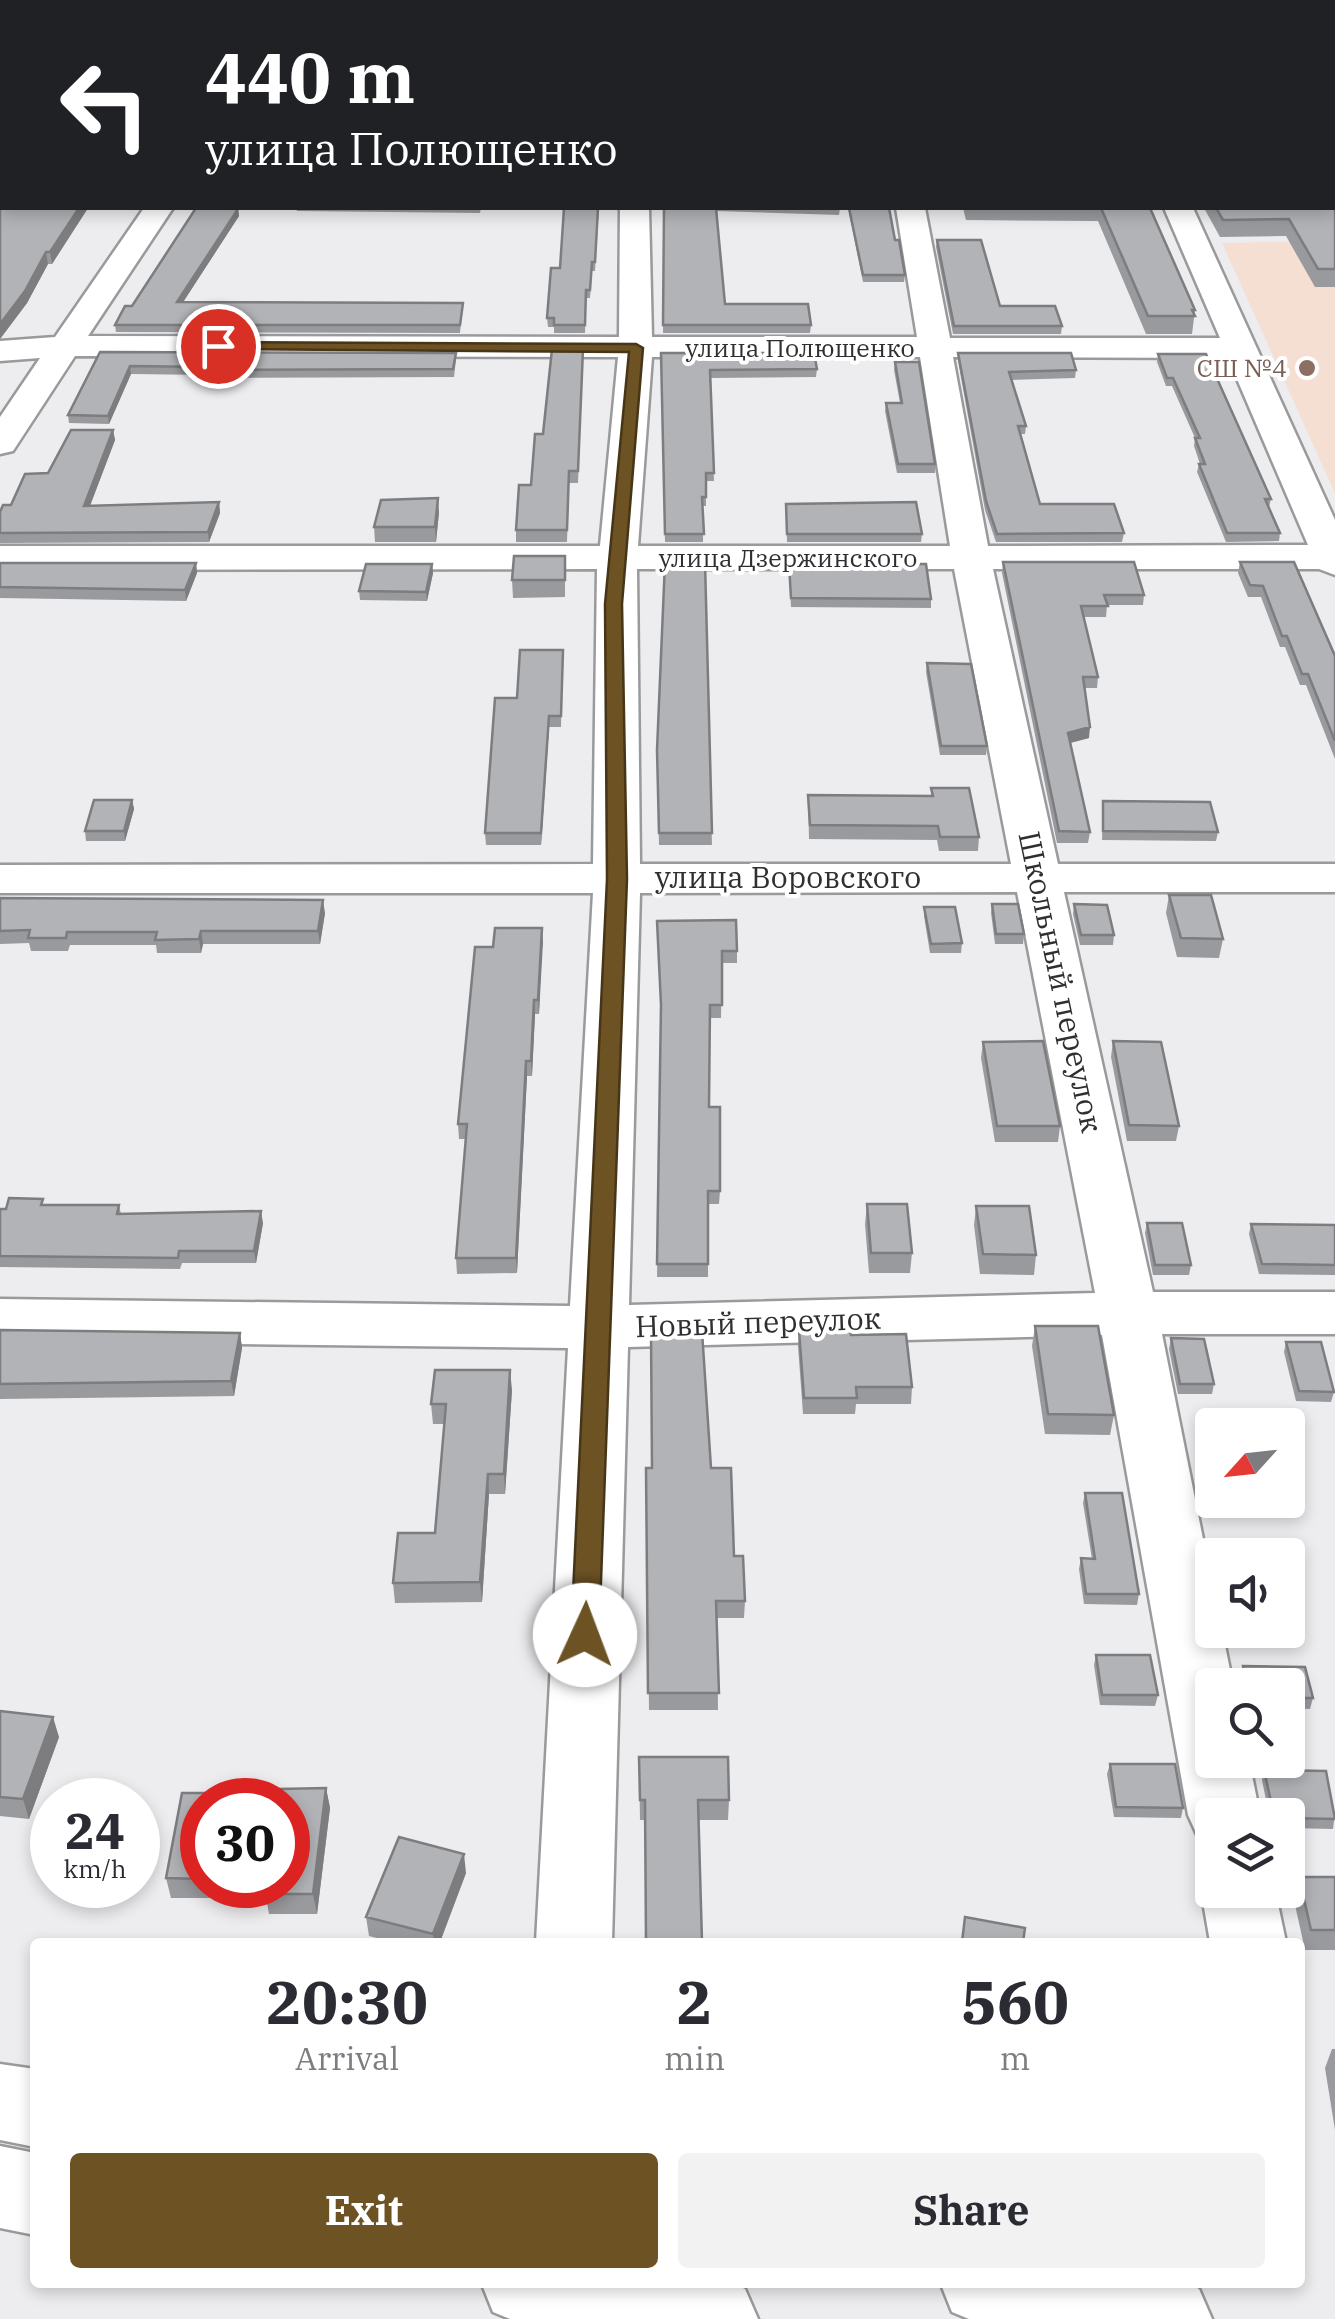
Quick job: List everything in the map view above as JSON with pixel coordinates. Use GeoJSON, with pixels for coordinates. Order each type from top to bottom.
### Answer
{"type":"FeatureCollection","features":[{"type":"Feature","properties":{"kind":"street"},"geometry":{"type":"LineString","coordinates":[[0,442],[157,210]]}},
{"type":"Feature","properties":{"kind":"street"},"geometry":{"type":"LineString","coordinates":[[574,1938],[617,879],[616,559],[636,348],[635,210]]}},
{"type":"Feature","properties":{"kind":"street","name":"Школьный переулок"},"geometry":{"type":"LineString","coordinates":[[911,210],[971,558],[1128,1313],[1196,1668]]}},
{"type":"Feature","properties":{"kind":"street"},"geometry":{"type":"LineString","coordinates":[[1179,210],[1334,559]]}},
{"type":"Feature","properties":{"kind":"street","name":"улица Полющенко"},"geometry":{"type":"LineString","coordinates":[[0,351],[66,346],[1240,348]]}},
{"type":"Feature","properties":{"kind":"street","name":"улица Дзержинского"},"geometry":{"type":"LineString","coordinates":[[0,558],[1334,559]]}},
{"type":"Feature","properties":{"kind":"street","name":"улица Воровского"},"geometry":{"type":"LineString","coordinates":[[0,879],[1335,878]]}},
{"type":"Feature","properties":{"kind":"street","name":"Новый переулок"},"geometry":{"type":"LineString","coordinates":[[0,1320],[596,1327],[1128,1313],[1335,1313]]}},
{"type":"Feature","properties":{"kind":"street"},"geometry":{"type":"LineString","coordinates":[[1241,1908],[1247,1938]]}},
{"type":"Feature","properties":{"kind":"street"},"geometry":{"type":"LineString","coordinates":[[0,2102],[30,2107]]}},
{"type":"Feature","properties":{"kind":"street"},"geometry":{"type":"LineString","coordinates":[[0,2187],[30,2193]]}},
{"type":"Feature","properties":{"kind":"street"},"geometry":{"type":"LineString","coordinates":[[567,2288],[714,2319]]}},
{"type":"Feature","properties":{"kind":"street"},"geometry":{"type":"LineString","coordinates":[[1012,2288],[1169,2319]]}},
{"type":"Feature","properties":{"kind":"shaded area","name":"СШ №4"},"geometry":{"type":"Polygon","coordinates":[[[1335,241],[1335,493],[1222,243],[1335,241]]]}},
{"type":"Feature","properties":{"kind":"building"},"geometry":{"type":"Polygon","coordinates":[[[0,210],[78,210],[50,252],[46,252],[25,291],[0,324],[0,210]]]}},
{"type":"Feature","properties":{"kind":"building"},"geometry":{"type":"Polygon","coordinates":[[[195,210],[237,210],[177,302],[463,303],[460,325],[115,325],[125,306],[132,306],[195,210]]]}},
{"type":"Feature","properties":{"kind":"building"},"geometry":{"type":"Polygon","coordinates":[[[564,210],[598,210],[585,325],[554,325],[554,318],[547,318],[551,268],[560,268],[564,210]]]}},
{"type":"Feature","properties":{"kind":"building"},"geometry":{"type":"Polygon","coordinates":[[[664,210],[716,210],[725,304],[808,304],[811,325],[663,325],[664,210]]]}},
{"type":"Feature","properties":{"kind":"building"},"geometry":{"type":"Polygon","coordinates":[[[849,210],[889,210],[905,275],[863,275],[849,210]]]}},
{"type":"Feature","properties":{"kind":"building"},"geometry":{"type":"Polygon","coordinates":[[[1102,210],[1151,210],[1195,310],[1195,316],[1148,316],[1102,210]]]}},
{"type":"Feature","properties":{"kind":"building"},"geometry":{"type":"Polygon","coordinates":[[[1217,210],[1335,210],[1335,269],[1318,269],[1289,219],[1223,220],[1217,210]]]}},
{"type":"Feature","properties":{"kind":"building"},"geometry":{"type":"Polygon","coordinates":[[[937,240],[981,240],[1000,306],[1055,306],[1062,326],[954,326],[937,240]]]}},
{"type":"Feature","properties":{"kind":"building"},"geometry":{"type":"Polygon","coordinates":[[[552,349],[583,349],[578,471],[569,471],[567,530],[516,530],[519,485],[531,485],[535,434],[543,434],[552,349]]]}},
{"type":"Feature","properties":{"kind":"building"},"geometry":{"type":"Polygon","coordinates":[[[100,352],[456,353],[453,369],[207,370],[209,367],[130,366],[108,416],[68,415],[100,352]]]}},
{"type":"Feature","properties":{"kind":"building"},"geometry":{"type":"Polygon","coordinates":[[[661,353],[814,353],[817,369],[710,370],[714,473],[706,473],[706,497],[702,497],[704,534],[665,534],[661,353]]]}},
{"type":"Feature","properties":{"kind":"building"},"geometry":{"type":"Polygon","coordinates":[[[958,353],[1071,353],[1076,370],[1009,372],[1026,426],[1018,426],[1040,504],[1114,504],[1124,533],[997,534],[986,501],[958,353]]]}},
{"type":"Feature","properties":{"kind":"building"},"geometry":{"type":"Polygon","coordinates":[[[1158,354],[1206,354],[1271,499],[1265,499],[1280,533],[1227,533],[1199,464],[1205,464],[1195,438],[1200,438],[1158,354]]]}},
{"type":"Feature","properties":{"kind":"building"},"geometry":{"type":"Polygon","coordinates":[[[895,362],[919,362],[935,464],[898,464],[886,403],[902,403],[895,362]]]}},
{"type":"Feature","properties":{"kind":"building"},"geometry":{"type":"Polygon","coordinates":[[[71,430],[113,430],[84,506],[219,502],[208,532],[0,533],[3,505],[11,505],[25,474],[48,473],[71,430]]]}},
{"type":"Feature","properties":{"kind":"building"},"geometry":{"type":"Polygon","coordinates":[[[438,498],[435,527],[374,527],[381,500],[438,498]]]}},
{"type":"Feature","properties":{"kind":"building"},"geometry":{"type":"Polygon","coordinates":[[[916,502],[922,534],[787,534],[786,504],[916,502]]]}},
{"type":"Feature","properties":{"kind":"building"},"geometry":{"type":"Polygon","coordinates":[[[514,556],[565,556],[565,580],[512,580],[514,556]]]}},
{"type":"Feature","properties":{"kind":"building"},"geometry":{"type":"Polygon","coordinates":[[[665,562],[705,562],[712,833],[659,833],[657,750],[665,562]]]}},
{"type":"Feature","properties":{"kind":"building"},"geometry":{"type":"Polygon","coordinates":[[[1003,562],[1134,562],[1144,595],[1104,595],[1108,606],[1081,606],[1098,677],[1083,677],[1090,727],[1068,733],[1090,832],[1059,831],[1003,562]]]}},
{"type":"Feature","properties":{"kind":"building"},"geometry":{"type":"Polygon","coordinates":[[[1240,562],[1294,562],[1335,656],[1335,741],[1308,674],[1302,674],[1287,636],[1282,636],[1263,586],[1250,585],[1240,562]]]}},
{"type":"Feature","properties":{"kind":"building"},"geometry":{"type":"Polygon","coordinates":[[[0,563],[196,563],[185,590],[0,587],[0,563]]]}},
{"type":"Feature","properties":{"kind":"building"},"geometry":{"type":"Polygon","coordinates":[[[366,564],[432,564],[426,592],[359,591],[366,564]]]}},
{"type":"Feature","properties":{"kind":"building"},"geometry":{"type":"Polygon","coordinates":[[[789,564],[926,564],[931,599],[791,598],[789,564]]]}},
{"type":"Feature","properties":{"kind":"building"},"geometry":{"type":"Polygon","coordinates":[[[520,650],[563,650],[561,716],[549,716],[541,833],[485,833],[495,698],[517,698],[520,650]]]}},
{"type":"Feature","properties":{"kind":"building"},"geometry":{"type":"Polygon","coordinates":[[[927,663],[971,664],[987,746],[941,746],[927,663]]]}},
{"type":"Feature","properties":{"kind":"building"},"geometry":{"type":"Polygon","coordinates":[[[931,788],[969,788],[979,837],[940,837],[938,826],[810,825],[808,795],[933,796],[931,788]]]}},
{"type":"Feature","properties":{"kind":"building"},"geometry":{"type":"Polygon","coordinates":[[[94,800],[132,800],[124,831],[85,831],[94,800]]]}},
{"type":"Feature","properties":{"kind":"building"},"geometry":{"type":"Polygon","coordinates":[[[1103,801],[1210,802],[1218,832],[1103,831],[1103,801]]]}},
{"type":"Feature","properties":{"kind":"building"},"geometry":{"type":"Polygon","coordinates":[[[1169,895],[1211,895],[1223,939],[1181,938],[1169,895]]]}},
{"type":"Feature","properties":{"kind":"building"},"geometry":{"type":"Polygon","coordinates":[[[0,898],[323,900],[318,931],[201,931],[199,939],[155,940],[157,932],[67,932],[66,938],[28,938],[30,930],[0,931],[0,898]]]}},
{"type":"Feature","properties":{"kind":"building"},"geometry":{"type":"Polygon","coordinates":[[[992,904],[1018,904],[1024,934],[996,934],[992,904]]]}},
{"type":"Feature","properties":{"kind":"building"},"geometry":{"type":"Polygon","coordinates":[[[1074,904],[1107,905],[1114,935],[1081,935],[1074,904]]]}},
{"type":"Feature","properties":{"kind":"building"},"geometry":{"type":"Polygon","coordinates":[[[924,907],[955,907],[962,943],[931,944],[924,907]]]}},
{"type":"Feature","properties":{"kind":"building"},"geometry":{"type":"Polygon","coordinates":[[[736,920],[737,951],[722,951],[722,1005],[710,1005],[709,1107],[720,1107],[720,1191],[708,1191],[708,1264],[657,1264],[661,1005],[657,921],[736,920]]]}},
{"type":"Feature","properties":{"kind":"building"},"geometry":{"type":"Polygon","coordinates":[[[495,928],[542,928],[531,1061],[526,1061],[516,1258],[456,1258],[467,1124],[458,1124],[475,947],[493,947],[495,928]]]}},
{"type":"Feature","properties":{"kind":"building"},"geometry":{"type":"Polygon","coordinates":[[[1043,1041],[1060,1126],[997,1126],[983,1042],[1043,1041]]]}},
{"type":"Feature","properties":{"kind":"building"},"geometry":{"type":"Polygon","coordinates":[[[1113,1041],[1161,1042],[1179,1126],[1129,1125],[1113,1041]]]}},
{"type":"Feature","properties":{"kind":"building"},"geometry":{"type":"Polygon","coordinates":[[[9,1198],[43,1199],[41,1205],[119,1205],[117,1214],[261,1211],[254,1251],[179,1251],[178,1258],[0,1256],[0,1209],[6,1209],[9,1198]]]}},
{"type":"Feature","properties":{"kind":"building"},"geometry":{"type":"Polygon","coordinates":[[[867,1204],[907,1204],[912,1253],[871,1253],[867,1204]]]}},
{"type":"Feature","properties":{"kind":"building"},"geometry":{"type":"Polygon","coordinates":[[[976,1206],[1029,1206],[1036,1255],[983,1254],[976,1206]]]}},
{"type":"Feature","properties":{"kind":"building"},"geometry":{"type":"Polygon","coordinates":[[[1147,1223],[1182,1223],[1191,1265],[1155,1265],[1147,1223]]]}},
{"type":"Feature","properties":{"kind":"building"},"geometry":{"type":"Polygon","coordinates":[[[1251,1224],[1335,1225],[1335,1265],[1262,1264],[1251,1224]]]}},
{"type":"Feature","properties":{"kind":"building"},"geometry":{"type":"Polygon","coordinates":[[[1035,1326],[1098,1326],[1114,1415],[1048,1414],[1035,1326]]]}},
{"type":"Feature","properties":{"kind":"building"},"geometry":{"type":"Polygon","coordinates":[[[0,1330],[240,1333],[231,1381],[0,1384],[0,1330]]]}},
{"type":"Feature","properties":{"kind":"building"},"geometry":{"type":"Polygon","coordinates":[[[799,1330],[850,1330],[851,1335],[906,1334],[912,1387],[856,1387],[857,1398],[804,1398],[799,1330]]]}},
{"type":"Feature","properties":{"kind":"building"},"geometry":{"type":"Polygon","coordinates":[[[702,1331],[711,1468],[731,1468],[734,1556],[743,1556],[745,1601],[716,1601],[719,1693],[648,1693],[646,1468],[652,1468],[651,1333],[702,1331]]]}},
{"type":"Feature","properties":{"kind":"building"},"geometry":{"type":"Polygon","coordinates":[[[1171,1338],[1204,1339],[1214,1384],[1180,1384],[1171,1338]]]}},
{"type":"Feature","properties":{"kind":"building"},"geometry":{"type":"Polygon","coordinates":[[[1286,1342],[1321,1342],[1334,1392],[1299,1391],[1286,1342]]]}},
{"type":"Feature","properties":{"kind":"building"},"geometry":{"type":"Polygon","coordinates":[[[435,1370],[510,1370],[504,1474],[488,1474],[480,1582],[393,1583],[398,1533],[435,1533],[446,1404],[431,1404],[435,1370]]]}},
{"type":"Feature","properties":{"kind":"building"},"geometry":{"type":"Polygon","coordinates":[[[1085,1493],[1122,1493],[1139,1594],[1086,1594],[1081,1558],[1095,1559],[1085,1493]]]}},
{"type":"Feature","properties":{"kind":"building"},"geometry":{"type":"Polygon","coordinates":[[[1096,1655],[1150,1655],[1158,1695],[1102,1695],[1096,1655]]]}},
{"type":"Feature","properties":{"kind":"building"},"geometry":{"type":"Polygon","coordinates":[[[1305,1667],[1313,1698],[1305,1698],[1305,1668],[1243,1668],[1305,1667]]]}},
{"type":"Feature","properties":{"kind":"building"},"geometry":{"type":"Polygon","coordinates":[[[0,1711],[53,1717],[23,1799],[0,1797],[0,1711]]]}},
{"type":"Feature","properties":{"kind":"building"},"geometry":{"type":"Polygon","coordinates":[[[639,1757],[728,1757],[729,1800],[698,1800],[702,1938],[646,1938],[645,1800],[640,1800],[639,1757]]]}},
{"type":"Feature","properties":{"kind":"building"},"geometry":{"type":"Polygon","coordinates":[[[1110,1764],[1175,1764],[1183,1808],[1116,1807],[1110,1764]]]}},
{"type":"Feature","properties":{"kind":"building"},"geometry":{"type":"Polygon","coordinates":[[[1305,1771],[1326,1771],[1335,1819],[1305,1818],[1305,1798],[1270,1798],[1266,1778],[1305,1778],[1305,1771]]]}},
{"type":"Feature","properties":{"kind":"building"},"geometry":{"type":"Polygon","coordinates":[[[310,1788],[326,1788],[313,1894],[310,1894],[310,1788]]]}},
{"type":"Feature","properties":{"kind":"building"},"geometry":{"type":"Polygon","coordinates":[[[180,1804],[180,1878],[166,1878],[180,1804]]]}},
{"type":"Feature","properties":{"kind":"building"},"geometry":{"type":"Polygon","coordinates":[[[399,1837],[464,1854],[433,1934],[366,1917],[399,1837]]]}},
{"type":"Feature","properties":{"kind":"building"},"geometry":{"type":"Polygon","coordinates":[[[1305,1877],[1335,1877],[1335,1930],[1311,1930],[1305,1877]]]}},
{"type":"Feature","properties":{"kind":"building"},"geometry":{"type":"Polygon","coordinates":[[[965,1917],[1025,1928],[1024,1938],[962,1938],[965,1917]]]}},
{"type":"Feature","properties":{"kind":"place","name":"СШ №4"},"geometry":{"type":"Point","coordinates":[1307,368]}},
{"type":"Feature","properties":{"kind":"route"},"geometry":{"type":"LineString","coordinates":[[218,346],[636,348],[614,604],[617,879],[585,1635]]}}]}
